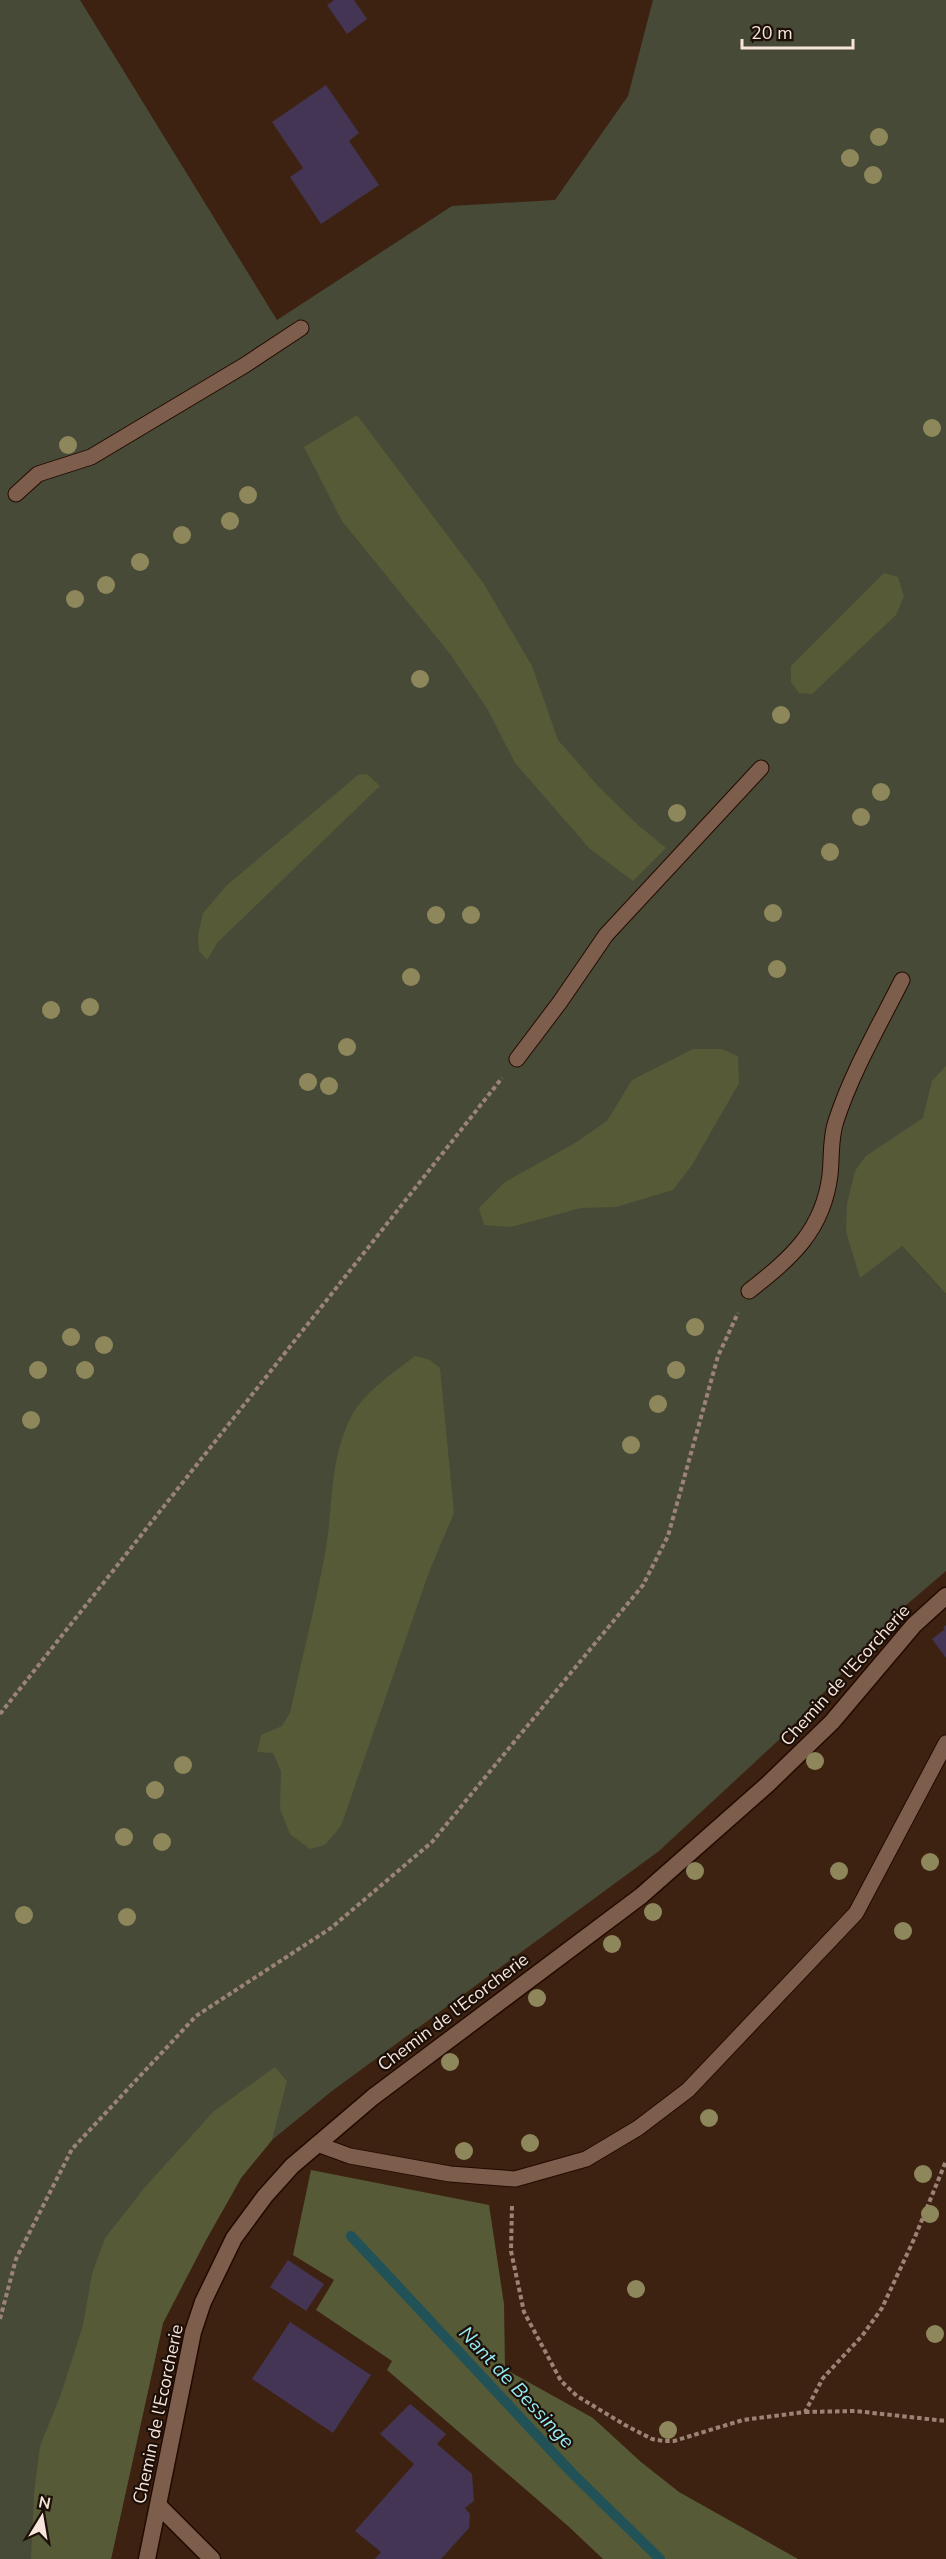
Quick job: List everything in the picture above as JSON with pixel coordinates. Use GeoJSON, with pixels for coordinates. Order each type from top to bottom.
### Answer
{"type":"FeatureCollection","features":[{"type":"Feature","properties":{"kind":"street","name":"Chemin de l'Ecorcherie"},"geometry":{"type":"LineString","coordinates":[[147,2559],[193,2332],[203,2302],[221,2262],[249,2217],[292,2166],[373,2097],[641,1896],[768,1784],[816,1738],[914,1625],[946,1596]]}},
{"type":"Feature","properties":{"kind":"street"},"geometry":{"type":"LineString","coordinates":[[159,2506],[212,2559]]}},
{"type":"Feature","properties":{"kind":"lane"},"geometry":{"type":"LineString","coordinates":[[16,494],[38,474],[91,457],[245,365],[301,328]]}},
{"type":"Feature","properties":{"kind":"lane"},"geometry":{"type":"LineString","coordinates":[[517,1059],[556,1009],[606,935],[761,768]]}},
{"type":"Feature","properties":{"kind":"lane"},"geometry":{"type":"LineString","coordinates":[[749,1290],[786,1262],[816,1222],[826,1199],[835,1123],[846,1094],[902,980]]}},
{"type":"Feature","properties":{"kind":"lane"},"geometry":{"type":"LineString","coordinates":[[317,2144],[350,2156],[450,2174],[515,2179],[586,2158],[638,2128],[688,2090],[856,1913],[946,1743]]}},
{"type":"Feature","properties":{"kind":"path"},"geometry":{"type":"LineString","coordinates":[[0,1714],[517,1059]]}},
{"type":"Feature","properties":{"kind":"path"},"geometry":{"type":"LineString","coordinates":[[0,2319],[16,2259],[72,2149],[196,2016],[331,1928],[432,1842],[643,1584],[668,1536],[718,1356],[749,1290]]}},
{"type":"Feature","properties":{"kind":"path"},"geometry":{"type":"LineString","coordinates":[[804,2412],[823,2378],[862,2336],[882,2308],[915,2237],[946,2161]]}},
{"type":"Feature","properties":{"kind":"path"},"geometry":{"type":"LineString","coordinates":[[515,2179],[510,2218],[511,2251],[524,2312],[561,2381],[577,2396],[599,2410],[652,2439],[663,2442],[674,2441],[743,2420],[804,2412],[855,2410],[946,2421]]}},
{"type":"Feature","properties":{"kind":"green space"},"geometry":{"type":"Polygon","coordinates":[[[0,0],[80,0],[277,320],[452,206],[555,200],[628,96],[653,0],[946,0],[946,1204],[902,1246],[946,1294],[946,1571],[905,1606],[781,1738],[659,1851],[332,2091],[272,2140],[241,2178],[163,2323],[111,2559],[0,2559],[0,0]]]}},
{"type":"Feature","properties":{"kind":"green space"},"geometry":{"type":"Polygon","coordinates":[[[357,415],[484,584],[532,666],[558,740],[599,787],[638,825],[666,848],[633,881],[590,849],[515,763],[488,710],[450,654],[342,521],[304,447],[357,415]]]}},
{"type":"Feature","properties":{"kind":"green space"},"geometry":{"type":"Polygon","coordinates":[[[884,573],[898,577],[904,596],[896,615],[812,694],[799,693],[791,682],[791,666],[884,573]]]}},
{"type":"Feature","properties":{"kind":"green space"},"geometry":{"type":"Polygon","coordinates":[[[367,774],[380,786],[218,942],[207,960],[199,951],[198,934],[203,913],[227,885],[358,775],[367,774]]]}},
{"type":"Feature","properties":{"kind":"green space"},"geometry":{"type":"Polygon","coordinates":[[[693,1049],[722,1049],[738,1056],[739,1083],[692,1165],[673,1190],[616,1207],[581,1208],[511,1227],[484,1225],[479,1208],[505,1182],[575,1143],[607,1121],[632,1080],[693,1049]]]}},
{"type":"Feature","properties":{"kind":"green space"},"geometry":{"type":"Polygon","coordinates":[[[946,1066],[946,1294],[902,1246],[860,1278],[846,1232],[847,1204],[855,1171],[866,1156],[923,1118],[932,1081],[946,1066]]]}},
{"type":"Feature","properties":{"kind":"green space"},"geometry":{"type":"Polygon","coordinates":[[[415,1356],[430,1360],[440,1368],[454,1513],[429,1572],[341,1826],[325,1845],[310,1849],[290,1834],[280,1809],[281,1771],[273,1753],[257,1752],[261,1735],[282,1726],[290,1713],[322,1569],[335,1466],[344,1434],[362,1400],[415,1356]]]}},
{"type":"Feature","properties":{"kind":"green space"},"geometry":{"type":"Polygon","coordinates":[[[275,2067],[287,2081],[272,2140],[241,2178],[163,2323],[111,2559],[31,2559],[34,2493],[40,2446],[61,2394],[83,2325],[92,2274],[105,2238],[145,2187],[214,2111],[275,2067]]]}},
{"type":"Feature","properties":{"kind":"green space"},"geometry":{"type":"Polygon","coordinates":[[[311,2170],[489,2205],[504,2304],[505,2369],[593,2418],[641,2462],[679,2492],[798,2559],[603,2559],[387,2370],[392,2361],[316,2310],[334,2280],[293,2255],[311,2170]]]}},
{"type":"Feature","properties":{"kind":"building"},"geometry":{"type":"Polygon","coordinates":[[[334,0],[354,0],[367,19],[347,34],[327,5],[334,0]]]}},
{"type":"Feature","properties":{"kind":"building"},"geometry":{"type":"Polygon","coordinates":[[[326,85],[359,133],[349,141],[379,185],[321,224],[290,177],[303,168],[272,122],[326,85]]]}},
{"type":"Feature","properties":{"kind":"building"},"geometry":{"type":"Polygon","coordinates":[[[946,1625],[946,1658],[932,1639],[945,1629],[943,1628],[946,1625]]]}},
{"type":"Feature","properties":{"kind":"building"},"geometry":{"type":"Polygon","coordinates":[[[288,2260],[324,2284],[306,2311],[270,2287],[288,2260]]]}},
{"type":"Feature","properties":{"kind":"building"},"geometry":{"type":"Polygon","coordinates":[[[290,2322],[371,2375],[333,2433],[252,2379],[290,2322]]]}},
{"type":"Feature","properties":{"kind":"building"},"geometry":{"type":"Polygon","coordinates":[[[410,2404],[446,2434],[437,2444],[472,2474],[474,2501],[465,2508],[470,2514],[469,2528],[441,2559],[375,2559],[381,2552],[355,2531],[414,2464],[380,2434],[410,2404]]]}},
{"type":"Feature","properties":{"kind":"waterway","name":"Nant de Bessinge"},"geometry":{"type":"LineString","coordinates":[[351,2236],[573,2474],[660,2559]]}}]}
